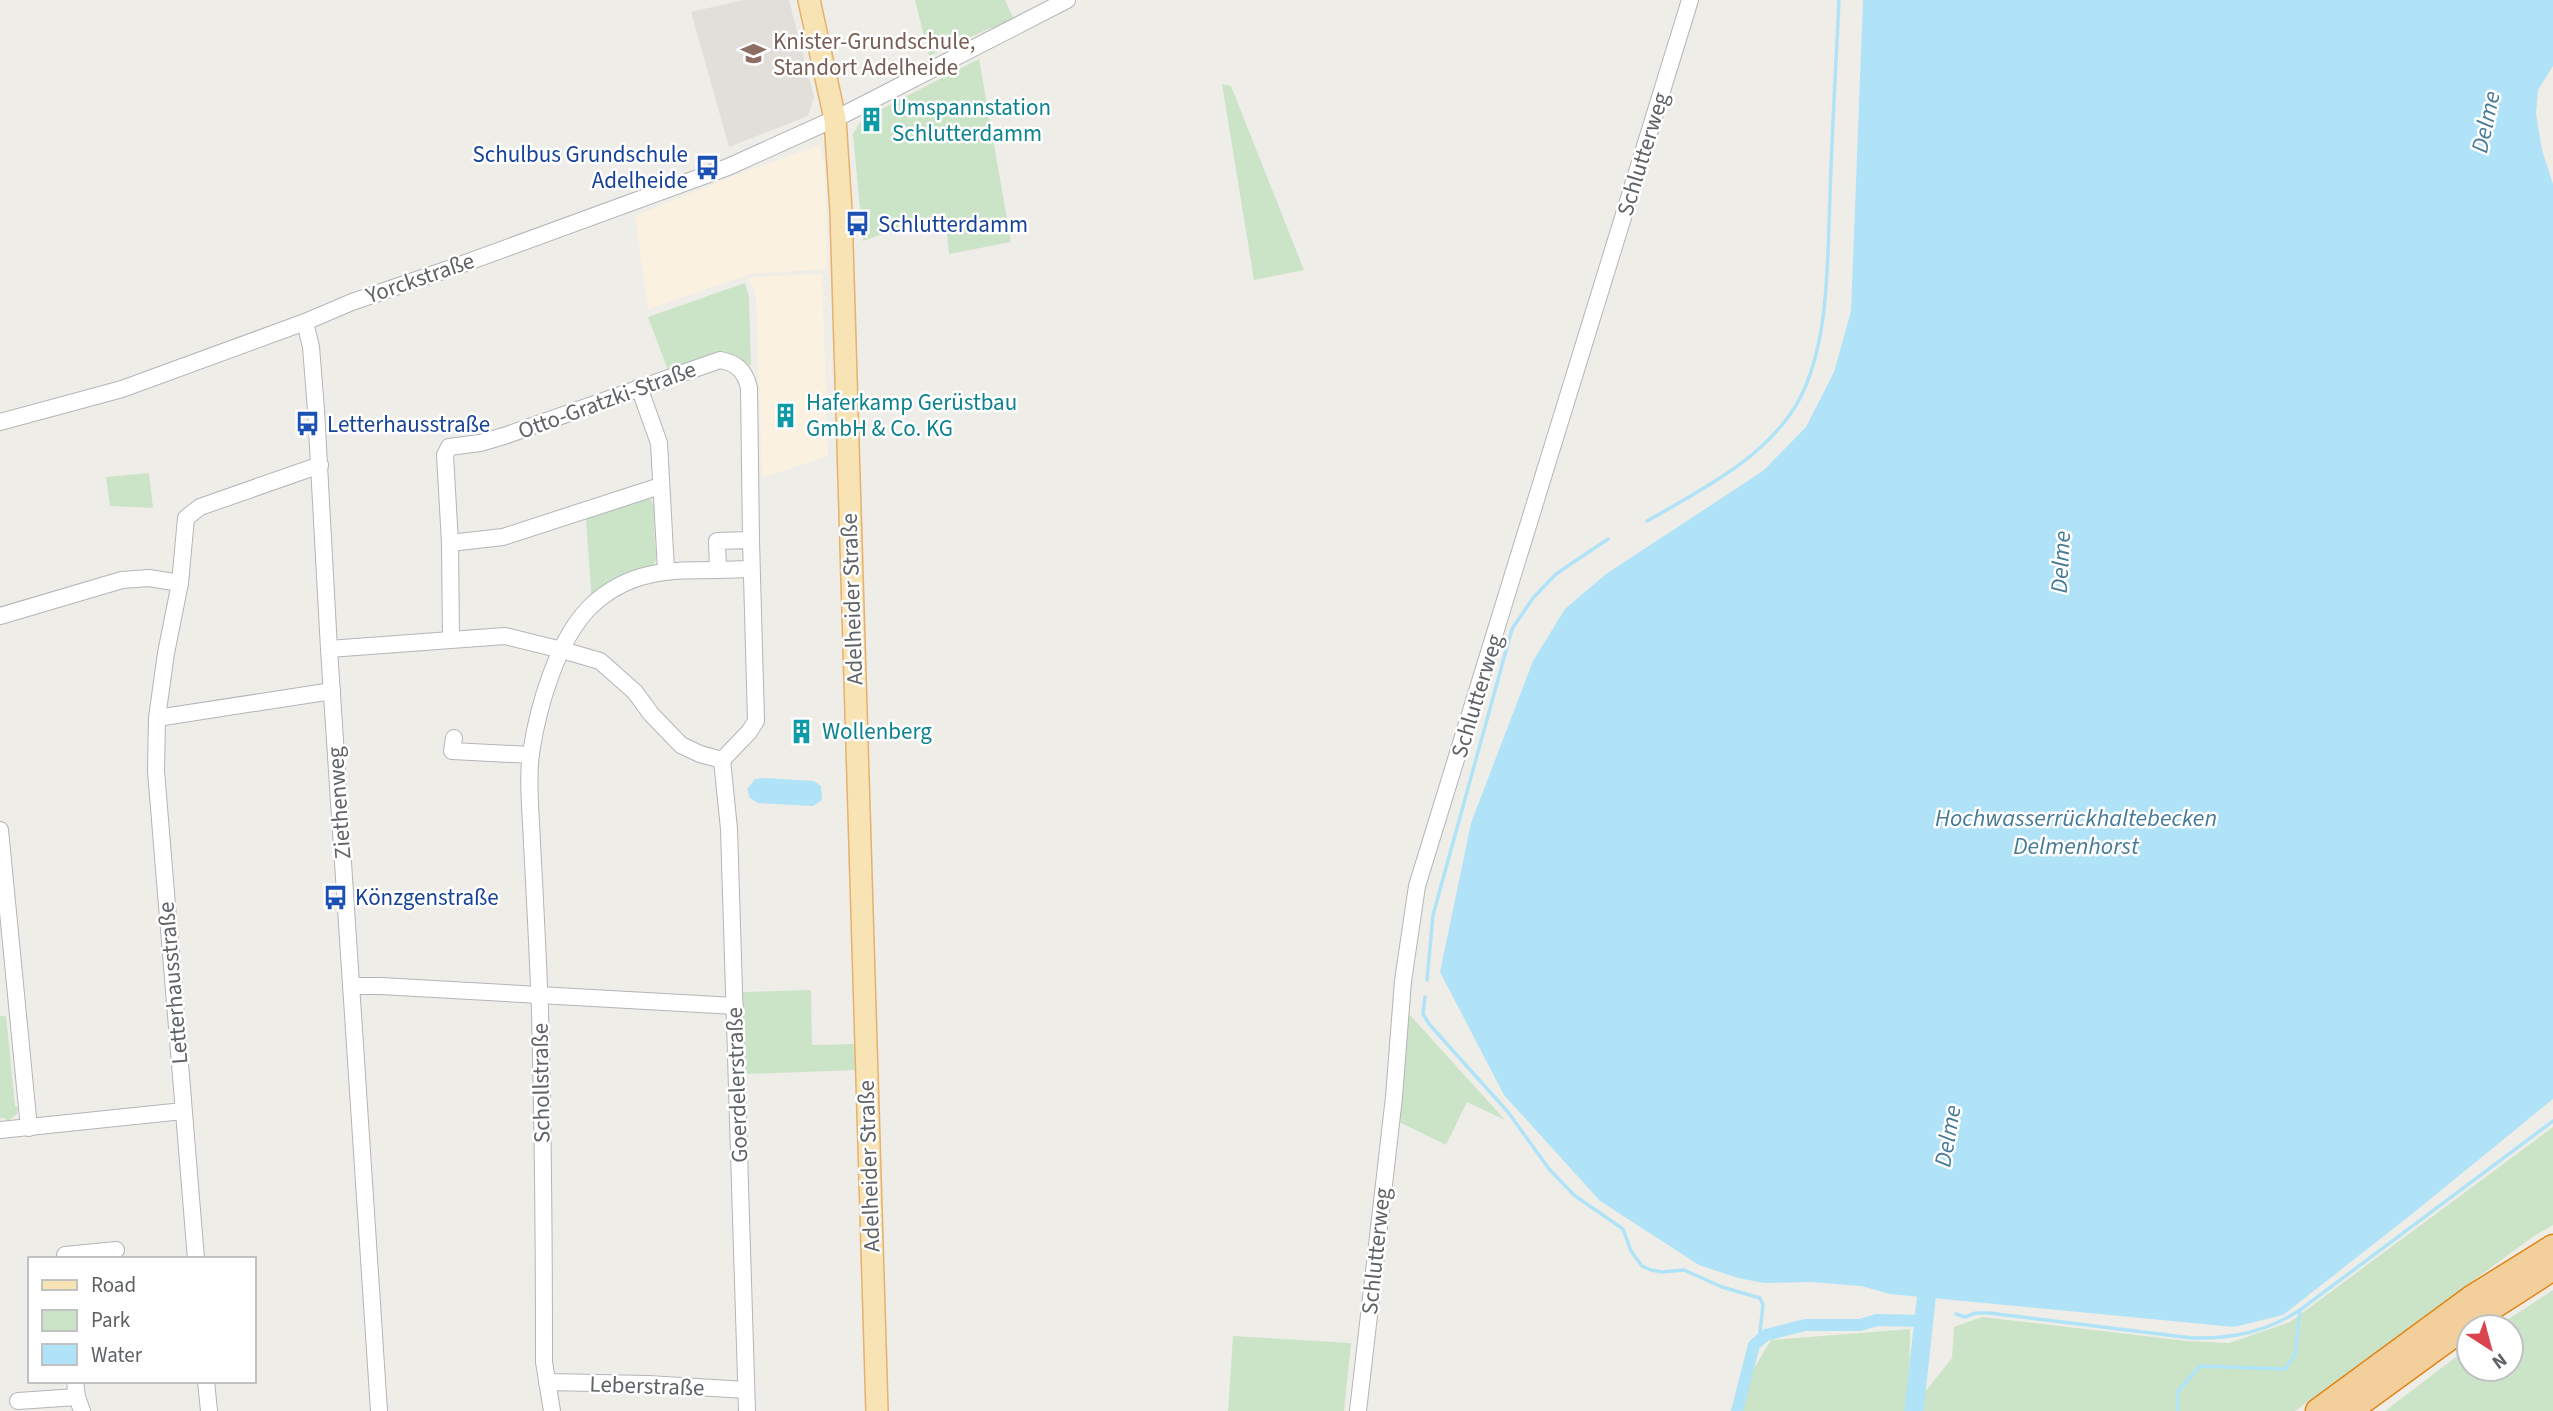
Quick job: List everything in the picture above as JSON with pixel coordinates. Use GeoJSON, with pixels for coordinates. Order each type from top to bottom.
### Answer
{"type":"FeatureCollection","features":[{"type":"Feature","properties":{"kind":"highway"},"geometry":{"type":"LineString","coordinates":[[2318,1411],[2473,1297],[2553,1247]]}},
{"type":"Feature","properties":{"kind":"highway"},"geometry":{"type":"LineString","coordinates":[[2349,1411],[2485,1312],[2553,1268]]}},
{"type":"Feature","properties":{"kind":"main road","name":"Adelheider Straße"},"geometry":{"type":"LineString","coordinates":[[809,0],[835,119],[841,211],[877,1411]]}},
{"type":"Feature","properties":{"kind":"street"},"geometry":{"type":"LineString","coordinates":[[835,119],[1067,0]]}},
{"type":"Feature","properties":{"kind":"street","name":"Schlutterweg"},"geometry":{"type":"LineString","coordinates":[[1358,1411],[1394,1097],[1403,981],[1418,886],[1690,0]]}},
{"type":"Feature","properties":{"kind":"street","name":"Yorckstraße"},"geometry":{"type":"LineString","coordinates":[[0,422],[122,389],[352,302],[728,167],[835,119]]}},
{"type":"Feature","properties":{"kind":"street","name":"Ziethenweg"},"geometry":{"type":"LineString","coordinates":[[305,322],[311,347],[320,465],[329,649],[379,1411]]}},
{"type":"Feature","properties":{"kind":"street","name":"Otto-Gratzki-Straße"},"geometry":{"type":"LineString","coordinates":[[451,639],[450,543],[445,455],[449,447],[480,443],[504,436],[720,360],[729,361],[743,371],[748,388],[751,540]]}},
{"type":"Feature","properties":{"kind":"street"},"geometry":{"type":"LineString","coordinates":[[639,387],[659,443],[666,570]]}},
{"type":"Feature","properties":{"kind":"street","name":"Letterhausstraße"},"geometry":{"type":"LineString","coordinates":[[196,1257],[157,810],[158,718],[166,653],[180,583],[186,518],[192,512],[320,465]]}},
{"type":"Feature","properties":{"kind":"street"},"geometry":{"type":"LineString","coordinates":[[450,543],[503,537],[660,486]]}},
{"type":"Feature","properties":{"kind":"street"},"geometry":{"type":"LineString","coordinates":[[329,649],[505,636],[562,650],[600,662],[635,692],[651,714],[681,745],[722,760],[749,733],[756,721],[751,540],[717,541],[718,570]]}},
{"type":"Feature","properties":{"kind":"street","name":"Schollstraße"},"geometry":{"type":"LineString","coordinates":[[552,1411],[544,1362],[539,994],[531,755],[540,710],[562,650],[575,627],[590,608],[613,589],[634,578],[666,570],[751,569]]}},
{"type":"Feature","properties":{"kind":"street"},"geometry":{"type":"LineString","coordinates":[[0,616],[122,580],[149,578],[180,583]]}},
{"type":"Feature","properties":{"kind":"street"},"geometry":{"type":"LineString","coordinates":[[158,718],[332,691]]}},
{"type":"Feature","properties":{"kind":"street"},"geometry":{"type":"LineString","coordinates":[[452,752],[531,755]]}},
{"type":"Feature","properties":{"kind":"street","name":"Goerdelerstraße"},"geometry":{"type":"LineString","coordinates":[[722,760],[729,829],[747,1411]]}},
{"type":"Feature","properties":{"kind":"street"},"geometry":{"type":"LineString","coordinates":[[0,830],[29,1128]]}},
{"type":"Feature","properties":{"kind":"street"},"geometry":{"type":"LineString","coordinates":[[351,986],[735,1006]]}},
{"type":"Feature","properties":{"kind":"street"},"geometry":{"type":"LineString","coordinates":[[0,1130],[183,1111]]}},
{"type":"Feature","properties":{"kind":"street"},"geometry":{"type":"LineString","coordinates":[[66,1257],[116,1250]]}},
{"type":"Feature","properties":{"kind":"street","name":"Leberstraße"},"geometry":{"type":"LineString","coordinates":[[547,1382],[746,1390]]}},
{"type":"Feature","properties":{"kind":"street"},"geometry":{"type":"LineString","coordinates":[[206,1383],[209,1411]]}},
{"type":"Feature","properties":{"kind":"street"},"geometry":{"type":"LineString","coordinates":[[18,1401],[78,1396]]}},
{"type":"Feature","properties":{"kind":"shaded area","name":"Knister-Grundschule, Standort Adelheide"},"geometry":{"type":"Polygon","coordinates":[[[743,0],[789,0],[814,97],[808,116],[729,147],[691,12],[743,0]]]}},
{"type":"Feature","properties":{"kind":"shaded area"},"geometry":{"type":"Polygon","coordinates":[[[820,145],[825,170],[827,269],[751,274],[648,309],[635,216],[820,145]]]}},
{"type":"Feature","properties":{"kind":"shaded area"},"geometry":{"type":"Polygon","coordinates":[[[822,274],[828,456],[762,478],[756,297],[749,277],[822,274]]]}},
{"type":"Feature","properties":{"kind":"green space"},"geometry":{"type":"Polygon","coordinates":[[[915,0],[1005,0],[1014,20],[929,56],[915,0]]]}},
{"type":"Feature","properties":{"kind":"green space"},"geometry":{"type":"Polygon","coordinates":[[[979,59],[1011,242],[949,254],[945,212],[863,241],[853,134],[862,119],[979,59]]]}},
{"type":"Feature","properties":{"kind":"green space"},"geometry":{"type":"Polygon","coordinates":[[[1222,84],[1231,86],[1304,270],[1254,280],[1222,84]]]}},
{"type":"Feature","properties":{"kind":"green space"},"geometry":{"type":"Polygon","coordinates":[[[745,283],[749,297],[751,366],[721,355],[669,373],[648,317],[745,283]]]}},
{"type":"Feature","properties":{"kind":"green space"},"geometry":{"type":"Polygon","coordinates":[[[149,473],[153,508],[110,506],[106,477],[149,473]]]}},
{"type":"Feature","properties":{"kind":"green space"},"geometry":{"type":"Polygon","coordinates":[[[644,496],[650,498],[657,512],[654,517],[655,546],[659,551],[653,567],[592,604],[586,518],[644,496]]]}},
{"type":"Feature","properties":{"kind":"green space"},"geometry":{"type":"Polygon","coordinates":[[[811,990],[812,1045],[855,1044],[856,1070],[746,1074],[743,992],[811,990]]]}},
{"type":"Feature","properties":{"kind":"green space"},"geometry":{"type":"Polygon","coordinates":[[[1409,1014],[1505,1120],[1467,1102],[1446,1145],[1399,1122],[1409,1014]]]}},
{"type":"Feature","properties":{"kind":"green space"},"geometry":{"type":"Polygon","coordinates":[[[0,1016],[6,1016],[15,1106],[18,1108],[17,1114],[8,1121],[0,1118],[0,1016]]]}},
{"type":"Feature","properties":{"kind":"green space"},"geometry":{"type":"Polygon","coordinates":[[[2553,1127],[2553,1225],[2534,1236],[2295,1411],[1921,1411],[1921,1397],[1952,1358],[1954,1327],[1982,1317],[2187,1341],[2229,1343],[2290,1322],[2553,1127]]]}},
{"type":"Feature","properties":{"kind":"green space"},"geometry":{"type":"Polygon","coordinates":[[[2553,1290],[2553,1411],[2385,1411],[2455,1358],[2455,1383],[2525,1383],[2525,1313],[2518,1313],[2553,1290]]]}},
{"type":"Feature","properties":{"kind":"green space"},"geometry":{"type":"Polygon","coordinates":[[[1910,1329],[1909,1411],[1741,1411],[1750,1375],[1771,1340],[1910,1329]]]}},
{"type":"Feature","properties":{"kind":"green space"},"geometry":{"type":"Polygon","coordinates":[[[1233,1336],[1351,1343],[1344,1411],[1228,1411],[1233,1336]]]}},
{"type":"Feature","properties":{"kind":"water","name":"Hochwasserrückhaltebecken Delmenhorst"},"geometry":{"type":"Polygon","coordinates":[[[1863,0],[2553,0],[2553,66],[2538,90],[2536,114],[2542,150],[2553,184],[2553,1099],[2283,1315],[2234,1327],[1890,1294],[1861,1286],[1810,1282],[1764,1283],[1738,1278],[1699,1265],[1600,1201],[1504,1095],[1440,972],[1471,823],[1533,661],[1565,609],[1606,574],[1763,471],[1806,427],[1834,372],[1851,311],[1863,0]]]}},
{"type":"Feature","properties":{"kind":"water"},"geometry":{"type":"Polygon","coordinates":[[[755,779],[814,781],[821,786],[822,800],[813,806],[758,803],[750,798],[747,789],[755,779]]]}},
{"type":"Feature","properties":{"kind":"waterway"},"geometry":{"type":"LineString","coordinates":[[1647,521],[1711,484],[1752,455],[1786,420],[1809,377],[1822,327],[1825,300],[1839,0]]}},
{"type":"Feature","properties":{"kind":"waterway"},"geometry":{"type":"LineString","coordinates":[[1427,980],[1433,915],[1512,629],[1533,598],[1556,574],[1608,539]]}},
{"type":"Feature","properties":{"kind":"waterway"},"geometry":{"type":"LineString","coordinates":[[1425,997],[1423,1014],[1429,1024],[1508,1112],[1549,1169],[1574,1195],[1623,1229],[1631,1251],[1642,1266],[1662,1272],[1684,1270],[1722,1287],[1760,1298],[1763,1305],[1759,1341]]}},
{"type":"Feature","properties":{"kind":"waterway"},"geometry":{"type":"LineString","coordinates":[[1956,1314],[1965,1317],[1976,1313],[1989,1313],[2192,1338],[2221,1337],[2261,1329],[2300,1310],[2553,1121]]}},
{"type":"Feature","properties":{"kind":"waterway","name":"Delme"},"geometry":{"type":"LineString","coordinates":[[1914,1411],[1929,1273]]}},
{"type":"Feature","properties":{"kind":"waterway"},"geometry":{"type":"LineString","coordinates":[[2178,1411],[2178,1391],[2200,1366],[2285,1369],[2295,1355],[2300,1310]]}},
{"type":"Feature","properties":{"kind":"waterway"},"geometry":{"type":"LineString","coordinates":[[1737,1411],[1754,1345],[1766,1335],[1805,1325],[1860,1325],[1877,1320],[1924,1321]]}},
{"type":"Feature","properties":{"kind":"place","name":"Knister-Grundschule, Standort Adelheide"},"geometry":{"type":"Point","coordinates":[753,54]}},
{"type":"Feature","properties":{"kind":"place","name":"Umspannstation Schlutterdamm"},"geometry":{"type":"Point","coordinates":[872,120]}},
{"type":"Feature","properties":{"kind":"place","name":"Schulbus Grundschule Adelheide"},"geometry":{"type":"Point","coordinates":[708,167]}},
{"type":"Feature","properties":{"kind":"place","name":"Schlutterdamm"},"geometry":{"type":"Point","coordinates":[858,224]}},
{"type":"Feature","properties":{"kind":"place","name":"Haferkamp Gerüstbau GmbH & Co. KG"},"geometry":{"type":"Point","coordinates":[786,415]}},
{"type":"Feature","properties":{"kind":"place","name":"Letterhausstraße"},"geometry":{"type":"Point","coordinates":[307,424]}},
{"type":"Feature","properties":{"kind":"place","name":"Wollenberg"},"geometry":{"type":"Point","coordinates":[802,731]}},
{"type":"Feature","properties":{"kind":"place","name":"Könzgenstraße"},"geometry":{"type":"Point","coordinates":[335,897]}}]}
